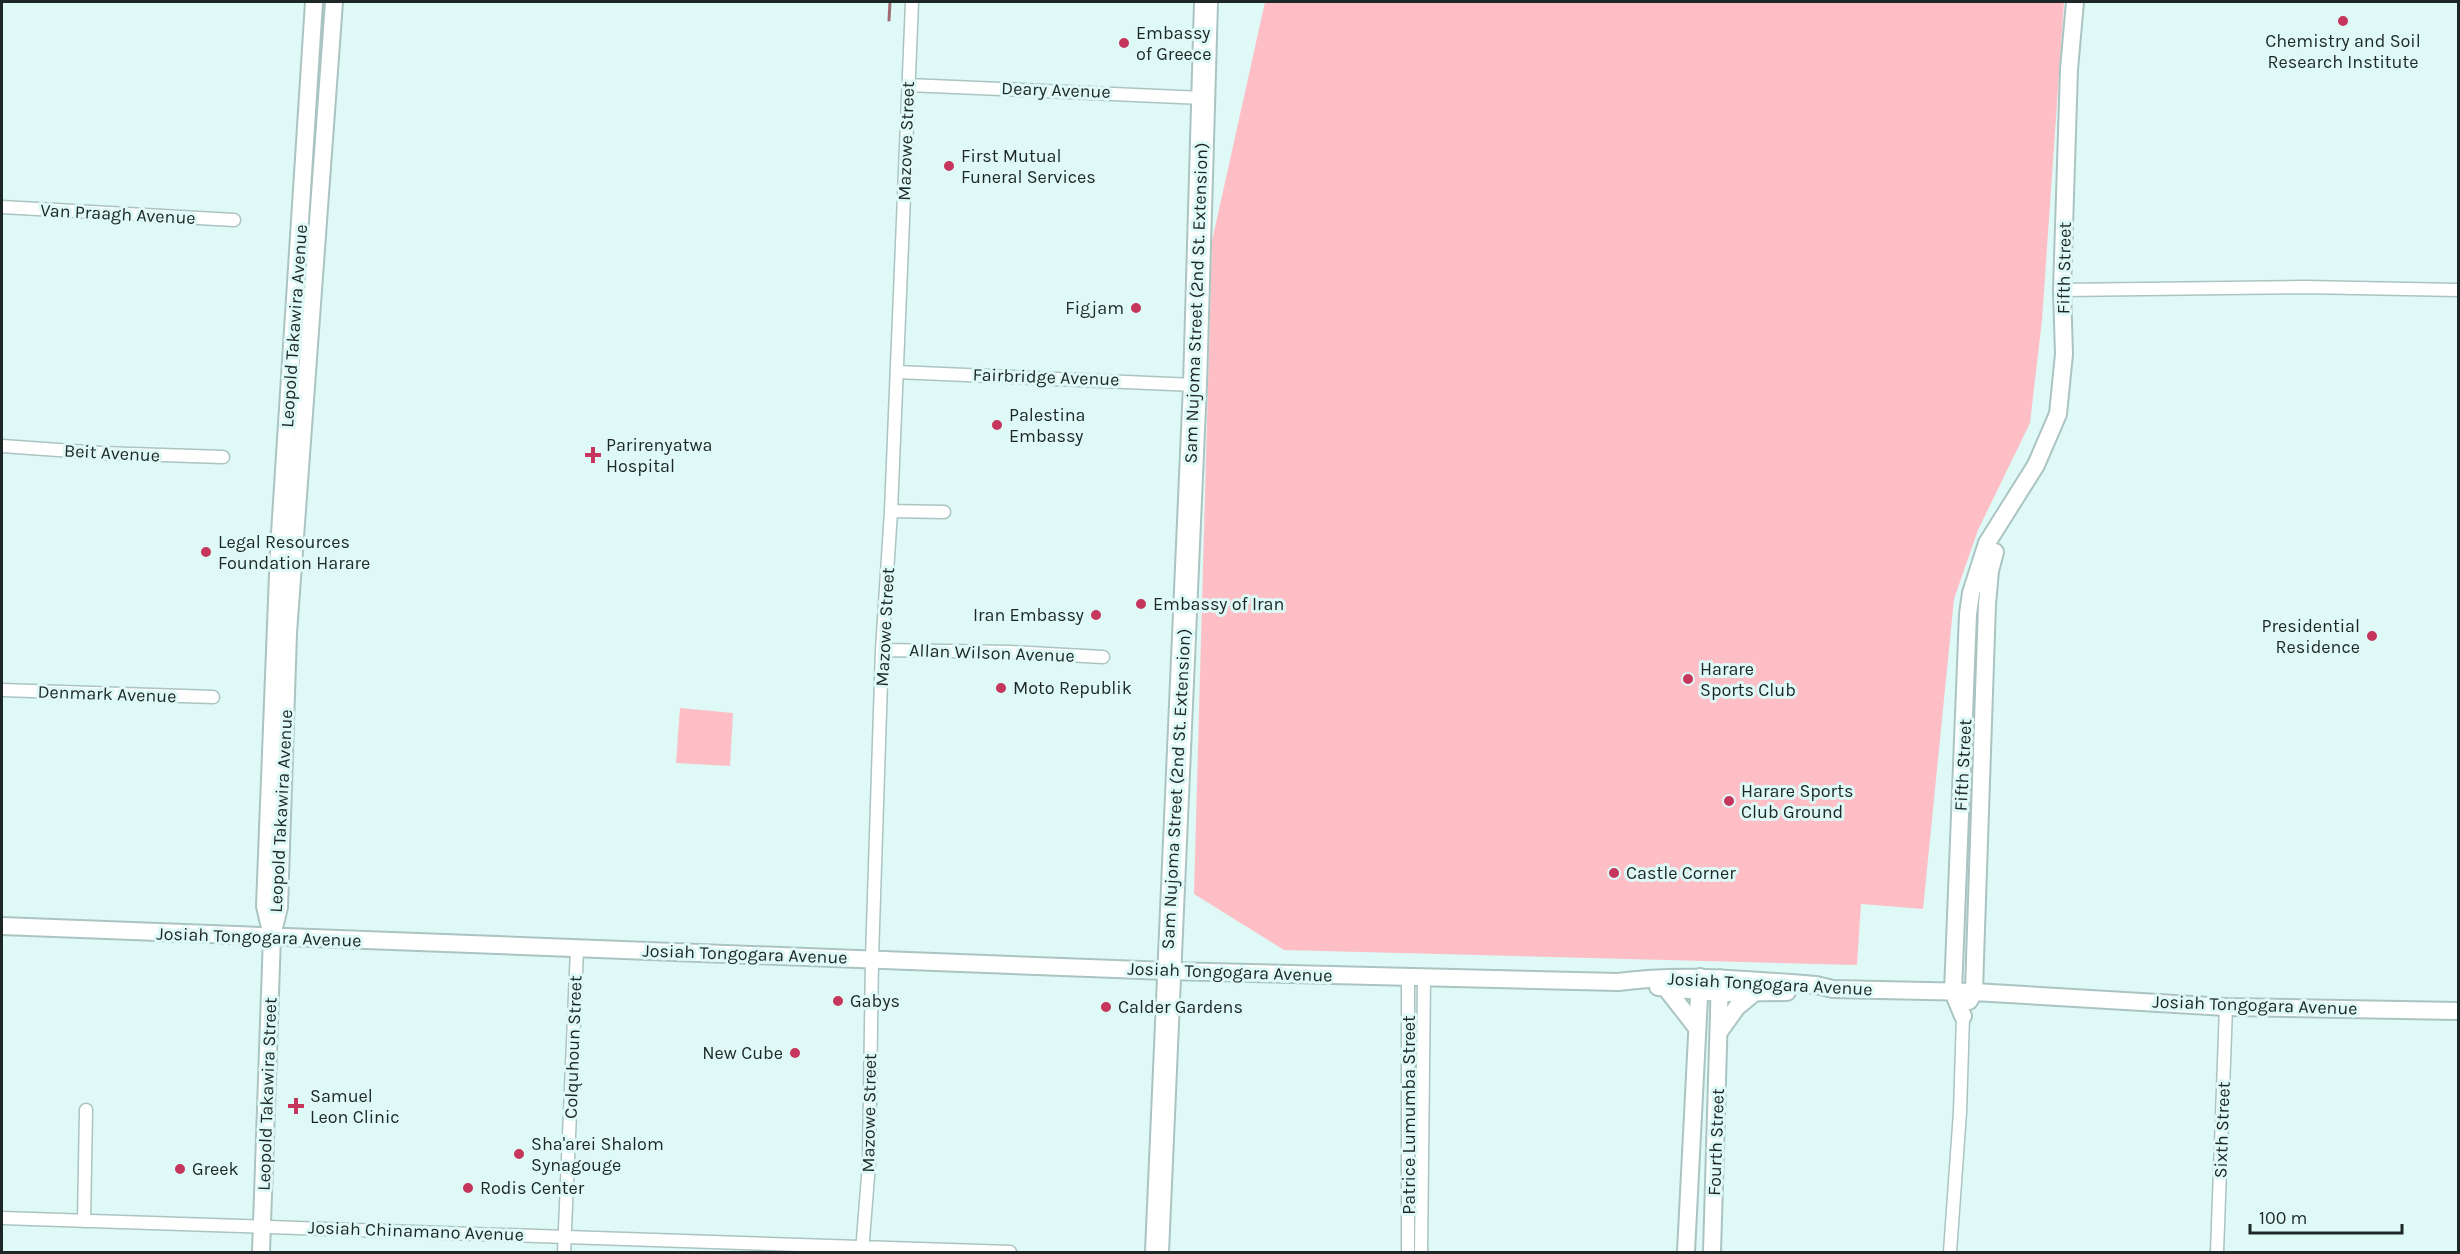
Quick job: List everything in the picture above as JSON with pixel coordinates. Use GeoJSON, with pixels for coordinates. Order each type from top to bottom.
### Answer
{"type":"FeatureCollection","features":[{"type":"Feature","properties":{"kind":"highway","name":"Sam Nujoma Street (2nd St. Extension)"},"geometry":{"type":"LineString","coordinates":[[1157,1252],[1195,385],[1206,2]]}},
{"type":"Feature","properties":{"kind":"main road","name":"Leopold Takawira Avenue"},"geometry":{"type":"LineString","coordinates":[[272,936],[265,906],[279,549],[314,2]]}},
{"type":"Feature","properties":{"kind":"main road","name":"Leopold Takawira Avenue"},"geometry":{"type":"LineString","coordinates":[[272,936],[279,907],[288,633],[334,2]]}},
{"type":"Feature","properties":{"kind":"main road","name":"Fifth Street"},"geometry":{"type":"LineString","coordinates":[[1963,1016],[1953,992],[1968,614],[1971,593],[1987,543],[2036,465],[2058,414],[2064,354],[2062,290],[2069,69],[2075,2]]}},
{"type":"Feature","properties":{"kind":"main road","name":"Fifth Street"},"geometry":{"type":"LineString","coordinates":[[1963,1016],[1974,992],[1987,604],[1990,571],[2001,520]]}},
{"type":"Feature","properties":{"kind":"main road","name":"Josiah Tongogara Avenue"},"geometry":{"type":"LineString","coordinates":[[2,926],[1168,971],[1618,982],[1652,978],[1700,985]]}},
{"type":"Feature","properties":{"kind":"main road","name":"Leopold Takawira Street"},"geometry":{"type":"LineString","coordinates":[[261,1252],[272,936]]}},
{"type":"Feature","properties":{"kind":"main road"},"geometry":{"type":"LineString","coordinates":[[1618,982],[1665,987],[1720,986],[1754,993],[1833,989]]}},
{"type":"Feature","properties":{"kind":"main road"},"geometry":{"type":"LineString","coordinates":[[1686,1252],[1700,985]]}},
{"type":"Feature","properties":{"kind":"main road","name":"Josiah Tongogara Avenue"},"geometry":{"type":"LineString","coordinates":[[1720,986],[1816,985],[1833,989],[1974,992],[2226,1007],[2458,1011]]}},
{"type":"Feature","properties":{"kind":"main road","name":"Fourth Street"},"geometry":{"type":"LineString","coordinates":[[1712,1252],[1720,986]]}},
{"type":"Feature","properties":{"kind":"main road"},"geometry":{"type":"LineString","coordinates":[[1665,987],[1697,1028]]}},
{"type":"Feature","properties":{"kind":"main road"},"geometry":{"type":"LineString","coordinates":[[1719,1032],[1737,1007],[1754,993]]}},
{"type":"Feature","properties":{"kind":"street","name":"Mazowe Street"},"geometry":{"type":"LineString","coordinates":[[862,1251],[869,1164],[872,958],[882,650],[891,511],[912,2]]}},
{"type":"Feature","properties":{"kind":"street","name":"Deary Avenue"},"geometry":{"type":"LineString","coordinates":[[908,85],[1203,98]]}},
{"type":"Feature","properties":{"kind":"street","name":"Van Praagh Avenue"},"geometry":{"type":"LineString","coordinates":[[2,207],[234,220]]}},
{"type":"Feature","properties":{"kind":"street"},"geometry":{"type":"LineString","coordinates":[[2062,290],[2305,287],[2458,290]]}},
{"type":"Feature","properties":{"kind":"street","name":"Fairbridge Avenue"},"geometry":{"type":"LineString","coordinates":[[897,372],[1195,385]]}},
{"type":"Feature","properties":{"kind":"street","name":"Beit Avenue"},"geometry":{"type":"LineString","coordinates":[[2,446],[124,454],[223,457]]}},
{"type":"Feature","properties":{"kind":"street"},"geometry":{"type":"LineString","coordinates":[[891,511],[944,512]]}},
{"type":"Feature","properties":{"kind":"street","name":"Allan Wilson Avenue"},"geometry":{"type":"LineString","coordinates":[[882,650],[1010,652],[1103,657]]}},
{"type":"Feature","properties":{"kind":"street","name":"Denmark Avenue"},"geometry":{"type":"LineString","coordinates":[[2,690],[213,697]]}},
{"type":"Feature","properties":{"kind":"street","name":"Colquhoun Street"},"geometry":{"type":"LineString","coordinates":[[564,1252],[577,949]]}},
{"type":"Feature","properties":{"kind":"street","name":"Patrice Lumumba Street"},"geometry":{"type":"LineString","coordinates":[[1408,1252],[1416,977]]}},
{"type":"Feature","properties":{"kind":"street","name":"Patrice Lumumba Street"},"geometry":{"type":"LineString","coordinates":[[1416,977],[1421,1252]]}},
{"type":"Feature","properties":{"kind":"street","name":"Sixth Street"},"geometry":{"type":"LineString","coordinates":[[2217,1252],[2226,1007]]}},
{"type":"Feature","properties":{"kind":"street","name":"Fifth Street"},"geometry":{"type":"LineString","coordinates":[[1950,1252],[1960,1112],[1963,1016]]}},
{"type":"Feature","properties":{"kind":"street"},"geometry":{"type":"LineString","coordinates":[[84,1221],[86,1110]]}},
{"type":"Feature","properties":{"kind":"street","name":"Josiah Chinamano Avenue"},"geometry":{"type":"LineString","coordinates":[[2,1218],[263,1225],[862,1251],[1010,1252]]}},
{"type":"Feature","properties":{"kind":"shaded area"},"geometry":{"type":"Polygon","coordinates":[[[1265,2],[2064,2],[2042,320],[2030,423],[1978,530],[1954,599],[1923,909],[1861,904],[1857,965],[1284,950],[1194,894],[1212,241],[1265,2]]]}},
{"type":"Feature","properties":{"kind":"shaded area"},"geometry":{"type":"Polygon","coordinates":[[[680,708],[733,713],[730,766],[676,763],[680,708]]]}},
{"type":"Feature","properties":{"kind":"waterway"},"geometry":{"type":"LineString","coordinates":[[889,20],[890,2]]}},
{"type":"Feature","properties":{"kind":"place","name":"Chemistry and Soil Research Institute"},"geometry":{"type":"Point","coordinates":[2343,21]}},
{"type":"Feature","properties":{"kind":"place","name":"Embassy of Greece"},"geometry":{"type":"Point","coordinates":[1124,43]}},
{"type":"Feature","properties":{"kind":"place","name":"First Mutual Funeral Services"},"geometry":{"type":"Point","coordinates":[949,166]}},
{"type":"Feature","properties":{"kind":"place","name":"Figjam"},"geometry":{"type":"Point","coordinates":[1136,308]}},
{"type":"Feature","properties":{"kind":"place","name":"Palestina Embassy"},"geometry":{"type":"Point","coordinates":[997,425]}},
{"type":"Feature","properties":{"kind":"place","name":"Parirenyatwa Hospital"},"geometry":{"type":"Point","coordinates":[593,455]}},
{"type":"Feature","properties":{"kind":"place","name":"Legal Resources Foundation Harare"},"geometry":{"type":"Point","coordinates":[206,552]}},
{"type":"Feature","properties":{"kind":"place","name":"Embassy of Iran"},"geometry":{"type":"Point","coordinates":[1141,604]}},
{"type":"Feature","properties":{"kind":"place","name":"Iran Embassy"},"geometry":{"type":"Point","coordinates":[1096,615]}},
{"type":"Feature","properties":{"kind":"place","name":"Presidential Residence"},"geometry":{"type":"Point","coordinates":[2372,636]}},
{"type":"Feature","properties":{"kind":"place","name":"Harare Sports Club"},"geometry":{"type":"Point","coordinates":[1688,679]}},
{"type":"Feature","properties":{"kind":"place","name":"Moto Republik"},"geometry":{"type":"Point","coordinates":[1001,688]}},
{"type":"Feature","properties":{"kind":"place","name":"Harare Sports Club Ground"},"geometry":{"type":"Point","coordinates":[1729,801]}},
{"type":"Feature","properties":{"kind":"place","name":"Castle Corner"},"geometry":{"type":"Point","coordinates":[1614,873]}},
{"type":"Feature","properties":{"kind":"place","name":"Gabys"},"geometry":{"type":"Point","coordinates":[838,1001]}},
{"type":"Feature","properties":{"kind":"place","name":"Calder Gardens"},"geometry":{"type":"Point","coordinates":[1106,1007]}},
{"type":"Feature","properties":{"kind":"place","name":"New Cube"},"geometry":{"type":"Point","coordinates":[795,1053]}},
{"type":"Feature","properties":{"kind":"place","name":"Samuel Leon Clinic"},"geometry":{"type":"Point","coordinates":[296,1106]}},
{"type":"Feature","properties":{"kind":"place","name":"Sha'arei Shalom Synagouge"},"geometry":{"type":"Point","coordinates":[519,1154]}},
{"type":"Feature","properties":{"kind":"place","name":"Greek"},"geometry":{"type":"Point","coordinates":[180,1169]}},
{"type":"Feature","properties":{"kind":"place","name":"Rodis Center"},"geometry":{"type":"Point","coordinates":[468,1188]}}]}
